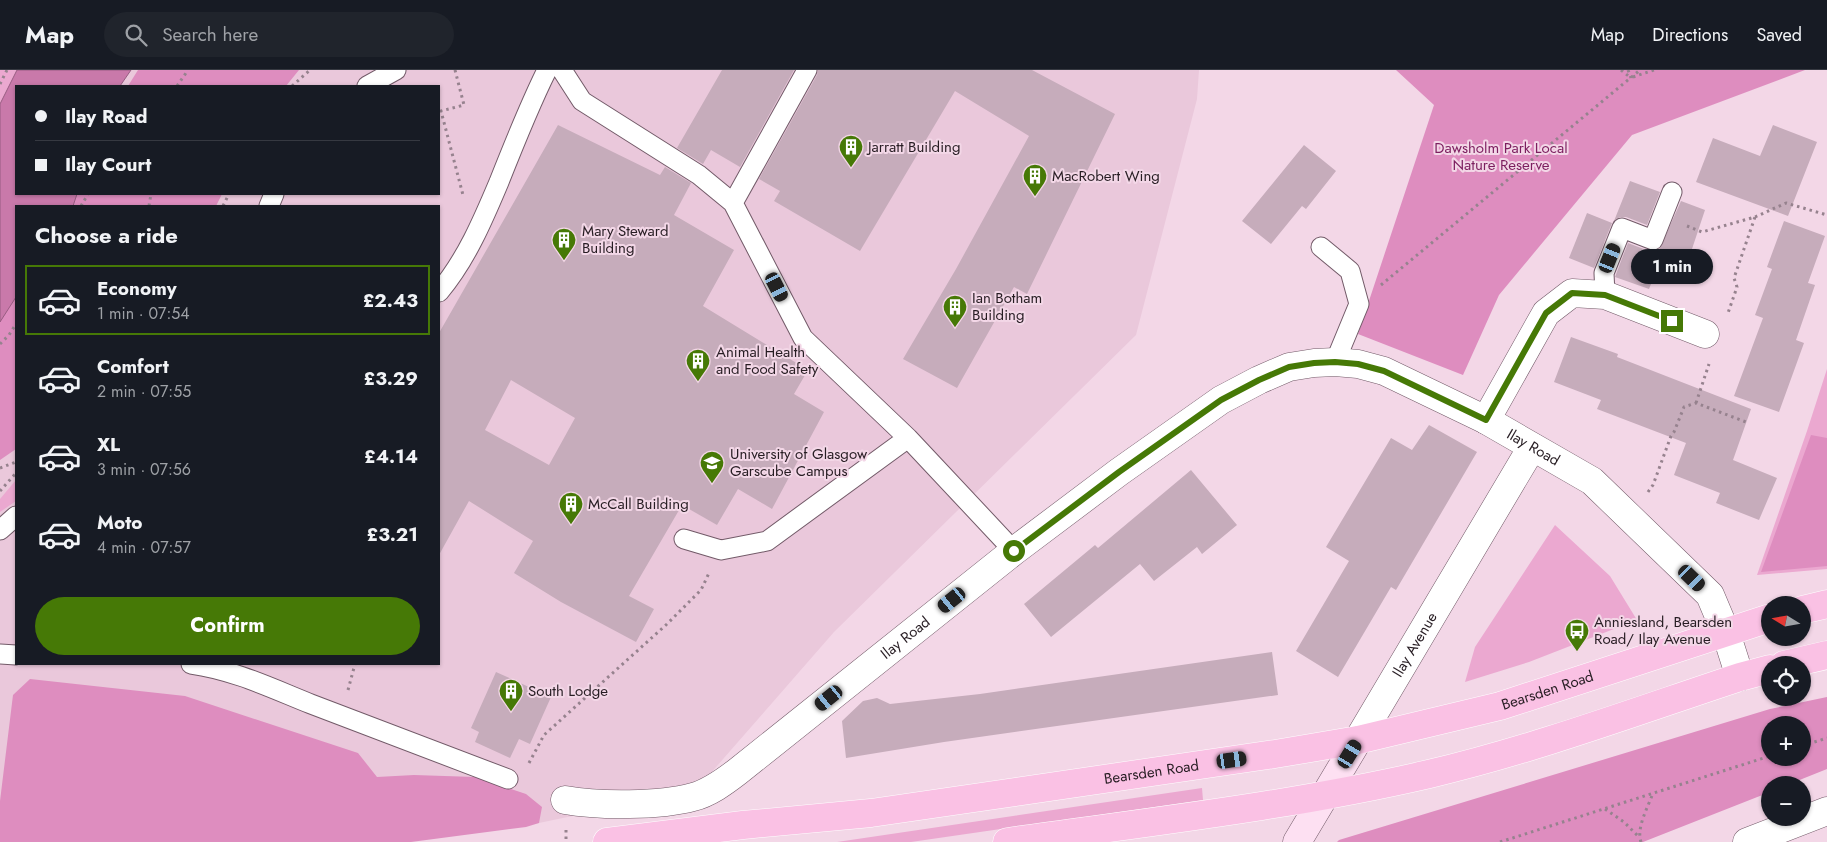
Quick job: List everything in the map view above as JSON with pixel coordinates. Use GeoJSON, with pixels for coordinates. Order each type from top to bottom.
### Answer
{"type":"FeatureCollection","features":[{"type":"Feature","properties":{"kind":"main road"},"geometry":{"type":"LineString","coordinates":[[1811,608],[1827,604]]}},
{"type":"Feature","properties":{"kind":"main road","name":"Bearsden Road"},"geometry":{"type":"LineString","coordinates":[[607,842],[871,813],[1275,754],[1358,740],[1500,706],[1761,621]]}},
{"type":"Feature","properties":{"kind":"main road"},"geometry":{"type":"LineString","coordinates":[[1811,659],[1827,655]]}},
{"type":"Feature","properties":{"kind":"main road"},"geometry":{"type":"LineString","coordinates":[[1007,842],[1324,796],[1429,774],[1506,754],[1761,671]]}},
{"type":"Feature","properties":{"kind":"street"},"geometry":{"type":"LineString","coordinates":[[1486,420],[1546,313],[1572,293],[1605,295],[1708,346]]}},
{"type":"Feature","properties":{"kind":"street","name":"Ilay Road"},"geometry":{"type":"LineString","coordinates":[[565,800],[584,804],[660,803],[694,797],[713,788],[737,772],[1014,551],[1119,472],[1221,400],[1289,367],[1314,363],[1358,364],[1384,371],[1486,420],[1592,481],[1710,595],[1726,633],[1740,677]]}},
{"type":"Feature","properties":{"kind":"street","name":"Ilay Avenue"},"geometry":{"type":"LineString","coordinates":[[1296,842],[1532,447]]}},
{"type":"Feature","properties":{"kind":"street"},"geometry":{"type":"LineString","coordinates":[[1748,842],[1827,811]]}},
{"type":"Feature","properties":{"kind":"lane"},"geometry":{"type":"LineString","coordinates":[[369,85],[396,70]]}},
{"type":"Feature","properties":{"kind":"lane"},"geometry":{"type":"LineString","coordinates":[[440,291],[451,278],[486,213],[535,94],[547,70]]}},
{"type":"Feature","properties":{"kind":"lane"},"geometry":{"type":"LineString","coordinates":[[562,70],[582,101],[699,175],[733,203],[803,338],[908,438],[1014,551]]}},
{"type":"Feature","properties":{"kind":"lane"},"geometry":{"type":"LineString","coordinates":[[733,203],[806,70]]}},
{"type":"Feature","properties":{"kind":"lane"},"geometry":{"type":"LineString","coordinates":[[1605,295],[1604,273],[1622,228],[1653,240],[1672,192]]}},
{"type":"Feature","properties":{"kind":"lane"},"geometry":{"type":"LineString","coordinates":[[1321,247],[1350,271],[1359,304],[1335,362]]}},
{"type":"Feature","properties":{"kind":"lane"},"geometry":{"type":"LineString","coordinates":[[684,539],[721,550],[767,540],[908,438]]}},
{"type":"Feature","properties":{"kind":"lane"},"geometry":{"type":"LineString","coordinates":[[0,530],[15,517]]}},
{"type":"Feature","properties":{"kind":"lane"},"geometry":{"type":"LineString","coordinates":[[0,654],[15,655]]}},
{"type":"Feature","properties":{"kind":"lane"},"geometry":{"type":"LineString","coordinates":[[213,665],[508,779]]}},
{"type":"Feature","properties":{"kind":"path"},"geometry":{"type":"LineString","coordinates":[[0,84],[7,70]]}},
{"type":"Feature","properties":{"kind":"path"},"geometry":{"type":"LineString","coordinates":[[179,85],[188,70]]}},
{"type":"Feature","properties":{"kind":"path"},"geometry":{"type":"LineString","coordinates":[[293,85],[310,70]]}},
{"type":"Feature","properties":{"kind":"path"},"geometry":{"type":"LineString","coordinates":[[455,70],[464,105],[441,111],[463,191],[462,201]]}},
{"type":"Feature","properties":{"kind":"path"},"geometry":{"type":"LineString","coordinates":[[1621,70],[1631,78]]}},
{"type":"Feature","properties":{"kind":"path"},"geometry":{"type":"LineString","coordinates":[[1628,70],[1631,78]]}},
{"type":"Feature","properties":{"kind":"path"},"geometry":{"type":"LineString","coordinates":[[1359,304],[1640,70]]}},
{"type":"Feature","properties":{"kind":"path"},"geometry":{"type":"LineString","coordinates":[[1631,78],[1654,70]]}},
{"type":"Feature","properties":{"kind":"path"},"geometry":{"type":"LineString","coordinates":[[1702,232],[1755,217],[1786,203],[1827,215]]}},
{"type":"Feature","properties":{"kind":"path"},"geometry":{"type":"LineString","coordinates":[[1728,313],[1738,287],[1734,278],[1755,217]]}},
{"type":"Feature","properties":{"kind":"path"},"geometry":{"type":"LineString","coordinates":[[0,344],[15,326]]}},
{"type":"Feature","properties":{"kind":"path"},"geometry":{"type":"LineString","coordinates":[[1696,403],[1708,346]]}},
{"type":"Feature","properties":{"kind":"path"},"geometry":{"type":"LineString","coordinates":[[1653,485],[1684,407],[1696,403],[1746,422]]}},
{"type":"Feature","properties":{"kind":"path"},"geometry":{"type":"LineString","coordinates":[[0,468],[15,462]]}},
{"type":"Feature","properties":{"kind":"path"},"geometry":{"type":"LineString","coordinates":[[0,491],[15,474]]}},
{"type":"Feature","properties":{"kind":"path"},"geometry":{"type":"LineString","coordinates":[[527,767],[544,736],[667,624],[701,590],[721,550]]}},
{"type":"Feature","properties":{"kind":"path"},"geometry":{"type":"LineString","coordinates":[[347,692],[355,665]]}},
{"type":"Feature","properties":{"kind":"path"},"geometry":{"type":"LineString","coordinates":[[1811,743],[1827,738]]}},
{"type":"Feature","properties":{"kind":"path"},"geometry":{"type":"LineString","coordinates":[[1500,842],[1761,759]]}},
{"type":"Feature","properties":{"kind":"path"},"geometry":{"type":"LineString","coordinates":[[1639,837],[1643,819],[1653,793]]}},
{"type":"Feature","properties":{"kind":"path"},"geometry":{"type":"LineString","coordinates":[[1604,809],[1624,822],[1639,837],[1641,842]]}},
{"type":"Feature","properties":{"kind":"shaded area","name":"University of Glasgow Garscube Campus"},"geometry":{"type":"Polygon","coordinates":[[[0,70],[1199,70],[1197,99],[1136,335],[834,632],[696,790],[539,823],[391,842],[0,842],[0,70]]]}},
{"type":"Feature","properties":{"kind":"shaded area"},"geometry":{"type":"Polygon","coordinates":[[[0,70],[17,70],[0,104],[0,70]]]}},
{"type":"Feature","properties":{"kind":"shaded area"},"geometry":{"type":"Polygon","coordinates":[[[17,70],[131,70],[121,85],[15,85],[15,195],[77,195],[73,205],[15,205],[15,299],[0,322],[0,104],[17,70]]]}},
{"type":"Feature","properties":{"kind":"shaded area"},"geometry":{"type":"Polygon","coordinates":[[[1827,369],[1827,569],[1757,575],[1807,431],[1827,369]]]}},
{"type":"Feature","properties":{"kind":"shaded area"},"geometry":{"type":"Polygon","coordinates":[[[15,481],[15,502],[0,512],[0,499],[15,481]]]}},
{"type":"Feature","properties":{"kind":"shaded area"},"geometry":{"type":"Polygon","coordinates":[[[1555,525],[1610,576],[1637,620],[1529,662],[1465,682],[1475,647],[1555,525]]]}},
{"type":"Feature","properties":{"kind":"shaded area"},"geometry":{"type":"Polygon","coordinates":[[[1202,788],[1203,800],[911,842],[837,842],[1202,788]]]}},
{"type":"Feature","properties":{"kind":"green space"},"geometry":{"type":"Polygon","coordinates":[[[138,70],[299,70],[287,85],[129,85],[138,70]]]}},
{"type":"Feature","properties":{"kind":"green space","name":"Dawsholm Park Local Nature Reserve"},"geometry":{"type":"Polygon","coordinates":[[[1396,70],[1805,70],[1632,135],[1499,295],[1463,375],[1358,334],[1434,105],[1396,70]]]}},
{"type":"Feature","properties":{"kind":"green space"},"geometry":{"type":"Polygon","coordinates":[[[58,195],[222,195],[216,205],[52,205],[58,195]]]}},
{"type":"Feature","properties":{"kind":"green space"},"geometry":{"type":"Polygon","coordinates":[[[15,263],[15,450],[0,460],[0,280],[15,263]]]}},
{"type":"Feature","properties":{"kind":"green space"},"geometry":{"type":"Polygon","coordinates":[[[1811,435],[1827,438],[1827,566],[1761,572],[1811,435]]]}},
{"type":"Feature","properties":{"kind":"green space"},"geometry":{"type":"Polygon","coordinates":[[[30,679],[185,696],[358,753],[377,777],[414,775],[475,777],[526,794],[542,807],[539,823],[526,827],[411,842],[0,842],[0,801],[13,695],[30,679]]]}},
{"type":"Feature","properties":{"kind":"green space"},"geometry":{"type":"Polygon","coordinates":[[[1827,697],[1827,769],[1810,776],[1761,776],[1761,796],[1643,842],[1337,842],[1770,709],[1784,706],[1811,706],[1811,700],[1827,697]]]}},
{"type":"Feature","properties":{"kind":"building"},"geometry":{"type":"Polygon","coordinates":[[[722,70],[794,70],[740,167],[711,150],[703,164],[677,148],[722,70]]]}},
{"type":"Feature","properties":{"kind":"building"},"geometry":{"type":"Polygon","coordinates":[[[818,70],[1032,70],[1115,114],[1027,294],[1014,287],[957,388],[903,359],[956,269],[1029,136],[955,91],[860,251],[774,201],[780,191],[759,179],[817,75],[818,70]]]}},
{"type":"Feature","properties":{"kind":"building"},"geometry":{"type":"Polygon","coordinates":[[[558,125],[660,175],[665,167],[691,183],[674,215],[734,250],[703,306],[808,370],[794,394],[824,412],[772,509],[738,489],[717,525],[682,505],[629,596],[654,609],[636,642],[561,602],[514,573],[533,541],[469,501],[440,553],[440,331],[558,125]],[[511,380],[485,430],[549,465],[575,418],[511,380]]]}},
{"type":"Feature","properties":{"kind":"building"},"geometry":{"type":"Polygon","coordinates":[[[1773,125],[1817,142],[1788,216],[1696,182],[1713,138],[1760,156],[1773,125]]]}},
{"type":"Feature","properties":{"kind":"building"},"geometry":{"type":"Polygon","coordinates":[[[1304,145],[1336,171],[1306,209],[1302,206],[1271,244],[1242,221],[1304,145]]]}},
{"type":"Feature","properties":{"kind":"building"},"geometry":{"type":"Polygon","coordinates":[[[1630,181],[1660,192],[1647,225],[1626,217],[1620,217],[1614,221],[1630,181]]]}},
{"type":"Feature","properties":{"kind":"building"},"geometry":{"type":"Polygon","coordinates":[[[1681,201],[1705,210],[1684,273],[1659,264],[1649,289],[1615,277],[1628,243],[1649,251],[1655,251],[1660,248],[1681,201]]]}},
{"type":"Feature","properties":{"kind":"building"},"geometry":{"type":"Polygon","coordinates":[[[1587,213],[1612,223],[1594,268],[1569,258],[1587,213]]]}},
{"type":"Feature","properties":{"kind":"building"},"geometry":{"type":"Polygon","coordinates":[[[1784,221],[1825,236],[1808,283],[1815,285],[1796,340],[1804,343],[1779,412],[1734,396],[1763,318],[1755,315],[1772,269],[1767,267],[1784,221]]]}},
{"type":"Feature","properties":{"kind":"building"},"geometry":{"type":"Polygon","coordinates":[[[1571,337],[1618,354],[1617,357],[1751,409],[1733,460],[1777,478],[1759,520],[1716,503],[1720,493],[1674,475],[1686,443],[1597,409],[1601,400],[1554,382],[1571,337]]]}},
{"type":"Feature","properties":{"kind":"building"},"geometry":{"type":"Polygon","coordinates":[[[1429,425],[1477,452],[1396,590],[1391,587],[1338,677],[1296,651],[1349,561],[1326,547],[1391,438],[1412,450],[1429,425]]]}},
{"type":"Feature","properties":{"kind":"building"},"geometry":{"type":"Polygon","coordinates":[[[1191,470],[1237,525],[1202,554],[1197,547],[1154,581],[1140,564],[1051,637],[1024,604],[1095,545],[1098,548],[1191,470]]]}},
{"type":"Feature","properties":{"kind":"building"},"geometry":{"type":"Polygon","coordinates":[[[1272,652],[1278,695],[944,742],[846,758],[842,721],[863,701],[877,698],[890,704],[980,694],[1272,652]]]}},
{"type":"Feature","properties":{"kind":"building","name":"South Lodge"},"geometry":{"type":"Polygon","coordinates":[[[496,672],[551,697],[530,744],[519,739],[510,758],[475,742],[479,732],[471,728],[496,672]]]}},
{"type":"Feature","properties":{"kind":"place","name":"Jarratt Building"},"geometry":{"type":"Point","coordinates":[851,168]}},
{"type":"Feature","properties":{"kind":"place","name":"MacRobert Wing"},"geometry":{"type":"Point","coordinates":[1035,197]}},
{"type":"Feature","properties":{"kind":"place","name":"Mary Steward Building"},"geometry":{"type":"Point","coordinates":[564,261]}},
{"type":"Feature","properties":{"kind":"place","name":"Ian Botham Building"},"geometry":{"type":"Point","coordinates":[955,328]}},
{"type":"Feature","properties":{"kind":"place","name":"Animal Health and Food Safety"},"geometry":{"type":"Point","coordinates":[698,382]}},
{"type":"Feature","properties":{"kind":"place","name":"University of Glasgow Garscube Campus"},"geometry":{"type":"Point","coordinates":[712,484]}},
{"type":"Feature","properties":{"kind":"place","name":"McCall Building"},"geometry":{"type":"Point","coordinates":[571,525]}},
{"type":"Feature","properties":{"kind":"place","name":"Anniesland, Bearsden Road/ Ilay Avenue"},"geometry":{"type":"Point","coordinates":[1577,652]}},
{"type":"Feature","properties":{"kind":"place","name":"South Lodge"},"geometry":{"type":"Point","coordinates":[511,712]}},
{"type":"Feature","properties":{"kind":"route"},"geometry":{"type":"LineString","coordinates":[[1014,551],[1119,472],[1221,400],[1289,367],[1335,362],[1358,364],[1384,371],[1486,420],[1546,313],[1572,293],[1605,295],[1672,321]]}}]}
